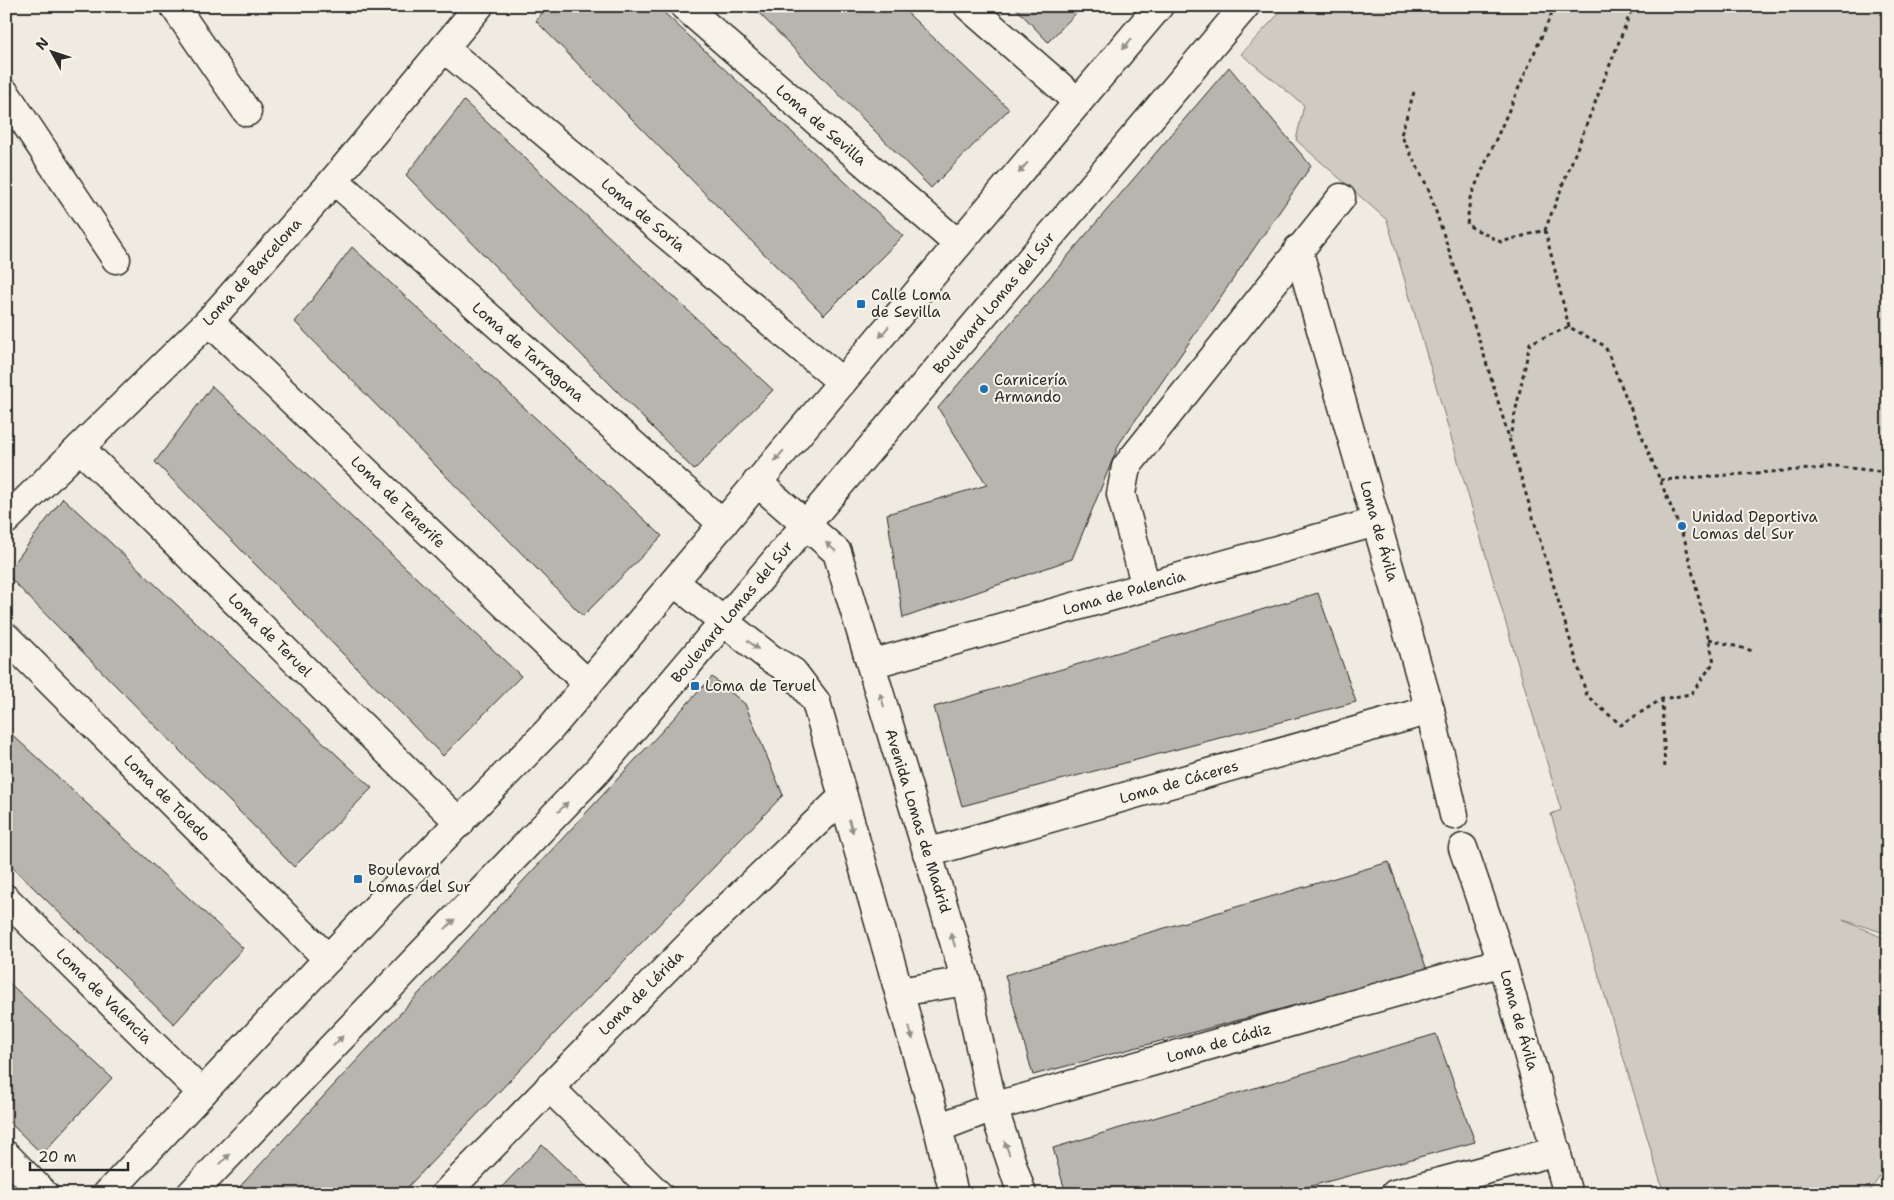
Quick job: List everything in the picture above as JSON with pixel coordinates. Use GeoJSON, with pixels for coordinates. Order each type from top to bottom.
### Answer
{"type":"FeatureCollection","features":[{"type":"Feature","properties":{"kind":"street"},"geometry":{"type":"LineString","coordinates":[[174,6],[247,112]]}},
{"type":"Feature","properties":{"kind":"street","name":"Loma de Barcelona"},"geometry":{"type":"LineString","coordinates":[[6,520],[209,321],[334,180],[479,6]]}},
{"type":"Feature","properties":{"kind":"street","name":"Loma de Sevilla"},"geometry":{"type":"LineString","coordinates":[[684,6],[958,244]]}},
{"type":"Feature","properties":{"kind":"street"},"geometry":{"type":"LineString","coordinates":[[968,6],[1078,102]]}},
{"type":"Feature","properties":{"kind":"street"},"geometry":{"type":"LineString","coordinates":[[107,1194],[328,959],[549,730],[1159,6]]}},
{"type":"Feature","properties":{"kind":"street","name":"Boulevard Lomas del Sur"},"geometry":{"type":"LineString","coordinates":[[191,1194],[598,770],[1245,6]]}},
{"type":"Feature","properties":{"kind":"street","name":"Loma de Soria"},"geometry":{"type":"LineString","coordinates":[[444,48],[842,382]]}},
{"type":"Feature","properties":{"kind":"street"},"geometry":{"type":"LineString","coordinates":[[6,94],[116,259]]}},
{"type":"Feature","properties":{"kind":"street","name":"Loma de Tarragona"},"geometry":{"type":"LineString","coordinates":[[334,180],[723,524]]}},
{"type":"Feature","properties":{"kind":"street"},"geometry":{"type":"LineString","coordinates":[[1146,587],[1121,494],[1126,467],[1298,249],[1341,198]]}},
{"type":"Feature","properties":{"kind":"street","name":"Loma de Ávila"},"geometry":{"type":"LineString","coordinates":[[1298,249],[1430,710],[1454,815]]}},
{"type":"Feature","properties":{"kind":"street","name":"Loma de Tenerife"},"geometry":{"type":"LineString","coordinates":[[209,321],[588,684]]}},
{"type":"Feature","properties":{"kind":"street","name":"Loma de Teruel"},"geometry":{"type":"LineString","coordinates":[[80,448],[460,823]]}},
{"type":"Feature","properties":{"kind":"street","name":"Avenida Lomas de Madrid"},"geometry":{"type":"LineString","coordinates":[[757,482],[837,552],[966,981],[993,1108],[1022,1194]]}},
{"type":"Feature","properties":{"kind":"street","name":"Loma de Palencia"},"geometry":{"type":"LineString","coordinates":[[871,664],[1376,522]]}},
{"type":"Feature","properties":{"kind":"street"},"geometry":{"type":"LineString","coordinates":[[674,582],[770,658],[793,672],[816,702],[938,1128],[954,1194]]}},
{"type":"Feature","properties":{"kind":"street","name":"Loma de Toledo"},"geometry":{"type":"LineString","coordinates":[[6,636],[328,959]]}},
{"type":"Feature","properties":{"kind":"street","name":"Loma de Cáceres"},"geometry":{"type":"LineString","coordinates":[[927,853],[1430,710]]}},
{"type":"Feature","properties":{"kind":"street","name":"Loma de Lérida"},"geometry":{"type":"LineString","coordinates":[[445,1194],[705,929],[843,797]]}},
{"type":"Feature","properties":{"kind":"street","name":"Loma de Ávila"},"geometry":{"type":"LineString","coordinates":[[1462,848],[1502,962],[1568,1194]]}},
{"type":"Feature","properties":{"kind":"street","name":"Loma de Valencia"},"geometry":{"type":"LineString","coordinates":[[6,899],[202,1093]]}},
{"type":"Feature","properties":{"kind":"street","name":"Loma de Cádiz"},"geometry":{"type":"LineString","coordinates":[[938,1128],[993,1108],[1502,962]]}},
{"type":"Feature","properties":{"kind":"street"},"geometry":{"type":"LineString","coordinates":[[899,992],[966,981]]}},
{"type":"Feature","properties":{"kind":"street"},"geometry":{"type":"LineString","coordinates":[[549,1087],[658,1194]]}},
{"type":"Feature","properties":{"kind":"street"},"geometry":{"type":"LineString","coordinates":[[1395,1194],[1557,1151]]}},
{"type":"Feature","properties":{"kind":"street"},"geometry":{"type":"LineString","coordinates":[[6,1155],[44,1194]]}},
{"type":"Feature","properties":{"kind":"path"},"geometry":{"type":"LineString","coordinates":[[1545,230],[1501,242],[1467,225],[1470,198],[1555,6]]}},
{"type":"Feature","properties":{"kind":"path"},"geometry":{"type":"LineString","coordinates":[[1414,92],[1401,135],[1428,188],[1484,355],[1587,696],[1621,724],[1662,699],[1691,694],[1714,662],[1685,541],[1605,346],[1569,327],[1545,230],[1633,6]]}},
{"type":"Feature","properties":{"kind":"path"},"geometry":{"type":"LineString","coordinates":[[1510,437],[1530,343],[1569,327]]}},
{"type":"Feature","properties":{"kind":"path"},"geometry":{"type":"LineString","coordinates":[[1660,480],[1839,467],[1888,472]]}},
{"type":"Feature","properties":{"kind":"path"},"geometry":{"type":"LineString","coordinates":[[1708,639],[1753,651]]}},
{"type":"Feature","properties":{"kind":"path"},"geometry":{"type":"LineString","coordinates":[[1662,699],[1665,771]]}},
{"type":"Feature","properties":{"kind":"shaded area","name":"Unidad Deportiva Lomas del Sur"},"geometry":{"type":"Polygon","coordinates":[[[1286,6],[1888,6],[1888,934],[1843,920],[1888,940],[1888,1164],[1868,1194],[1664,1194],[1551,814],[1561,810],[1387,220],[1296,140],[1304,105],[1241,54],[1286,6]]]}},
{"type":"Feature","properties":{"kind":"building"},"geometry":{"type":"Polygon","coordinates":[[[547,6],[657,6],[903,236],[824,315],[536,21],[547,6]]]}},
{"type":"Feature","properties":{"kind":"building"},"geometry":{"type":"Polygon","coordinates":[[[752,6],[900,6],[1009,109],[931,188],[752,6]]]}},
{"type":"Feature","properties":{"kind":"building"},"geometry":{"type":"Polygon","coordinates":[[[1014,6],[1083,6],[1048,42],[1014,6]]]}},
{"type":"Feature","properties":{"kind":"building"},"geometry":{"type":"Polygon","coordinates":[[[1229,67],[1311,166],[1119,444],[1072,559],[903,618],[887,514],[987,485],[938,408],[1229,67]]]}},
{"type":"Feature","properties":{"kind":"building"},"geometry":{"type":"Polygon","coordinates":[[[464,101],[773,390],[694,470],[406,175],[464,101]]]}},
{"type":"Feature","properties":{"kind":"building"},"geometry":{"type":"Polygon","coordinates":[[[352,247],[662,536],[583,616],[295,322],[352,247]]]}},
{"type":"Feature","properties":{"kind":"building"},"geometry":{"type":"Polygon","coordinates":[[[212,386],[521,676],[443,756],[155,462],[212,386]]]}},
{"type":"Feature","properties":{"kind":"building"},"geometry":{"type":"Polygon","coordinates":[[[63,498],[372,788],[294,867],[6,574],[63,498]]]}},
{"type":"Feature","properties":{"kind":"building"},"geometry":{"type":"Polygon","coordinates":[[[1318,593],[1356,702],[962,806],[934,707],[1318,593]]]}},
{"type":"Feature","properties":{"kind":"building"},"geometry":{"type":"Polygon","coordinates":[[[712,677],[745,704],[783,795],[401,1194],[233,1194],[712,677]]]}},
{"type":"Feature","properties":{"kind":"building"},"geometry":{"type":"Polygon","coordinates":[[[6,729],[243,948],[174,1024],[6,861],[6,729]]]}},
{"type":"Feature","properties":{"kind":"building"},"geometry":{"type":"Polygon","coordinates":[[[1389,862],[1427,970],[1033,1075],[1005,975],[1389,862]]]}},
{"type":"Feature","properties":{"kind":"building"},"geometry":{"type":"Polygon","coordinates":[[[6,980],[112,1078],[42,1154],[6,1119],[6,980]]]}},
{"type":"Feature","properties":{"kind":"building"},"geometry":{"type":"Polygon","coordinates":[[[1436,1034],[1475,1142],[1281,1194],[1066,1194],[1053,1148],[1436,1034]]]}},
{"type":"Feature","properties":{"kind":"building"},"geometry":{"type":"Polygon","coordinates":[[[542,1145],[593,1194],[495,1194],[542,1145]]]}},
{"type":"Feature","properties":{"kind":"place","name":"Calle Loma de Sevilla"},"geometry":{"type":"Point","coordinates":[861,304]}},
{"type":"Feature","properties":{"kind":"place","name":"Carnicería Armando"},"geometry":{"type":"Point","coordinates":[984,389]}},
{"type":"Feature","properties":{"kind":"place","name":"Unidad Deportiva Lomas del Sur"},"geometry":{"type":"Point","coordinates":[1682,526]}},
{"type":"Feature","properties":{"kind":"place","name":"Loma de Teruel"},"geometry":{"type":"Point","coordinates":[695,686]}},
{"type":"Feature","properties":{"kind":"place","name":"Boulevard Lomas del Sur"},"geometry":{"type":"Point","coordinates":[358,879]}}]}
